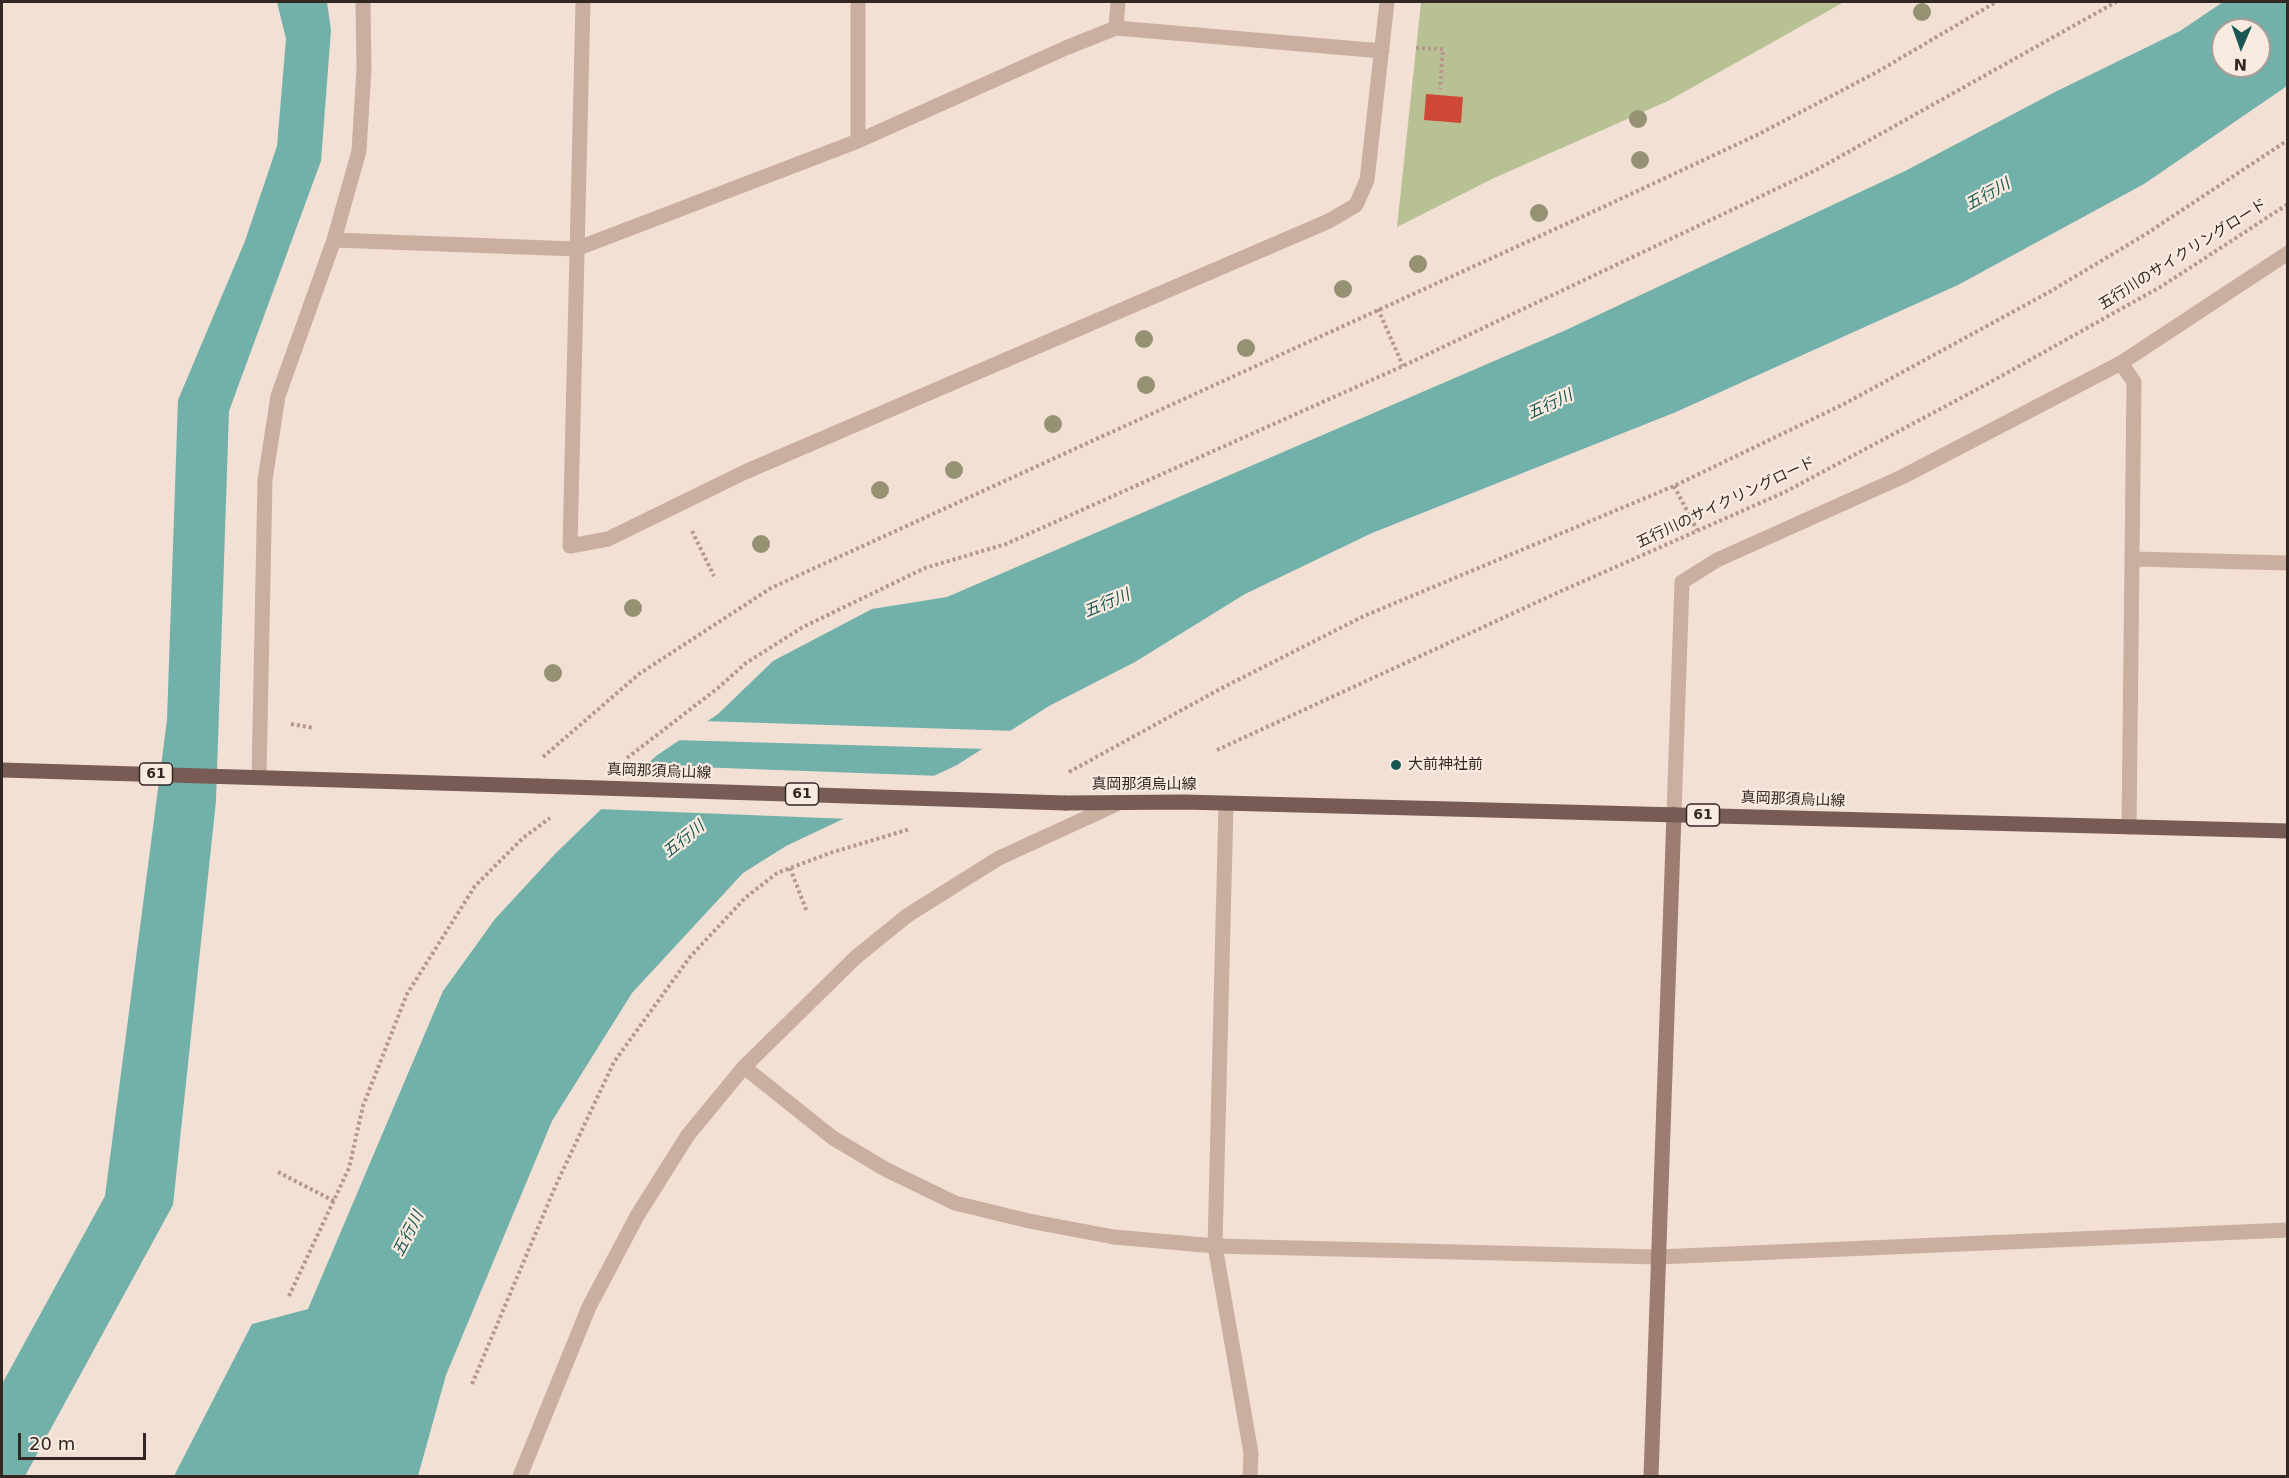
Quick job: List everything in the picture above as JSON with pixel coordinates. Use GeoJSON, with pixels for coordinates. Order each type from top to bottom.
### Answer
{"type":"FeatureCollection","features":[{"type":"Feature","properties":{"kind":"main road","name":"真岡那須烏山線"},"geometry":{"type":"LineString","coordinates":[[2,770],[1065,803],[1226,804],[1674,814],[2288,831]]}},
{"type":"Feature","properties":{"kind":"street"},"geometry":{"type":"LineString","coordinates":[[259,777],[265,480],[278,396],[334,240],[360,151],[364,69],[363,2]]}},
{"type":"Feature","properties":{"kind":"street"},"geometry":{"type":"LineString","coordinates":[[583,2],[570,546],[608,539],[745,472],[1329,221],[1356,205],[1368,180],[1388,2]]}},
{"type":"Feature","properties":{"kind":"street"},"geometry":{"type":"LineString","coordinates":[[858,2],[858,141]]}},
{"type":"Feature","properties":{"kind":"street"},"geometry":{"type":"LineString","coordinates":[[1116,28],[1118,2]]}},
{"type":"Feature","properties":{"kind":"street"},"geometry":{"type":"LineString","coordinates":[[334,240],[576,249],[858,141],[1116,28],[1382,51]]}},
{"type":"Feature","properties":{"kind":"street"},"geometry":{"type":"LineString","coordinates":[[1651,1476],[1682,582],[1717,560],[1902,477],[2121,363],[2288,253]]}},
{"type":"Feature","properties":{"kind":"street"},"geometry":{"type":"LineString","coordinates":[[2121,363],[2134,382],[2134,559],[2129,827]]}},
{"type":"Feature","properties":{"kind":"street"},"geometry":{"type":"LineString","coordinates":[[2134,559],[2288,563]]}},
{"type":"Feature","properties":{"kind":"street"},"geometry":{"type":"LineString","coordinates":[[520,1476],[589,1307],[638,1216],[688,1135],[744,1067],[856,957],[908,915],[999,858],[1119,803]]}},
{"type":"Feature","properties":{"kind":"street"},"geometry":{"type":"LineString","coordinates":[[1226,804],[1215,1246],[1251,1453],[1250,1476]]}},
{"type":"Feature","properties":{"kind":"street"},"geometry":{"type":"LineString","coordinates":[[744,1067],[833,1138],[885,1169],[955,1203],[1029,1221],[1114,1237],[1215,1246],[1658,1257],[2288,1230]]}},
{"type":"Feature","properties":{"kind":"path"},"geometry":{"type":"LineString","coordinates":[[510,784],[639,674],[771,588],[1758,134],[1877,72],[1996,2]]}},
{"type":"Feature","properties":{"kind":"path"},"geometry":{"type":"LineString","coordinates":[[625,759],[718,688],[746,663],[802,627],[924,568],[1006,544],[1403,366],[1816,170],[2116,2]]}},
{"type":"Feature","properties":{"kind":"path"},"geometry":{"type":"LineString","coordinates":[[1416,48],[1443,49],[1440,89]]}},
{"type":"Feature","properties":{"kind":"path"},"geometry":{"type":"LineString","coordinates":[[1069,772],[1220,689],[1364,616],[1674,486],[1844,404],[2050,291],[2146,234],[2288,140]]}},
{"type":"Feature","properties":{"kind":"path","name":"五行川のサイクリングロード"},"geometry":{"type":"LineString","coordinates":[[1217,750],[1785,492],[1987,384],[2162,286],[2288,204]]}},
{"type":"Feature","properties":{"kind":"path"},"geometry":{"type":"LineString","coordinates":[[1378,309],[1403,366]]}},
{"type":"Feature","properties":{"kind":"path"},"geometry":{"type":"LineString","coordinates":[[1674,486],[1697,530]]}},
{"type":"Feature","properties":{"kind":"path"},"geometry":{"type":"LineString","coordinates":[[691,528],[714,576]]}},
{"type":"Feature","properties":{"kind":"path"},"geometry":{"type":"LineString","coordinates":[[289,1296],[348,1168],[363,1106],[407,994],[475,886],[523,838],[551,816]]}},
{"type":"Feature","properties":{"kind":"path"},"geometry":{"type":"LineString","coordinates":[[472,1384],[556,1185],[614,1062],[690,957],[744,898],[777,873],[830,853],[915,828]]}},
{"type":"Feature","properties":{"kind":"path"},"geometry":{"type":"LineString","coordinates":[[790,868],[807,912]]}},
{"type":"Feature","properties":{"kind":"path"},"geometry":{"type":"LineString","coordinates":[[278,1172],[334,1202]]}},
{"type":"Feature","properties":{"kind":"green space"},"geometry":{"type":"Polygon","coordinates":[[[1421,2],[1844,2],[1668,101],[1494,178],[1397,227],[1421,2]]]}},
{"type":"Feature","properties":{"kind":"water"},"geometry":{"type":"Polygon","coordinates":[[[277,2],[327,2],[331,30],[321,161],[229,411],[216,801],[173,1205],[25,1476],[2,1476],[2,1384],[105,1196],[167,720],[178,400],[245,241],[277,146],[286,39],[277,2]]]}},
{"type":"Feature","properties":{"kind":"water","name":"五行川"},"geometry":{"type":"Polygon","coordinates":[[[2223,2],[2287,2],[2287,86],[2144,184],[1958,285],[1676,412],[1372,533],[1245,594],[1135,662],[1049,706],[957,765],[786,846],[743,873],[632,993],[552,1121],[446,1375],[418,1476],[174,1476],[252,1324],[308,1309],[443,991],[495,919],[555,854],[656,756],[718,714],[773,661],[872,609],[947,597],[1566,330],[1905,171],[2057,91],[2180,31],[2223,2]]]}},
{"type":"Feature","properties":{"kind":"pier"},"geometry":{"type":"Polygon","coordinates":[[[702,721],[1016,731],[987,749],[675,740],[702,721]]]}},
{"type":"Feature","properties":{"kind":"pier"},"geometry":{"type":"Polygon","coordinates":[[[642,765],[941,776],[850,819],[597,809],[642,765]]]}},
{"type":"Feature","properties":{"kind":"building"},"geometry":{"type":"Polygon","coordinates":[[[1426,94],[1463,97],[1461,123],[1424,120],[1426,94]]]}},
{"type":"Feature","properties":{"kind":"place","name":"大前神社前"},"geometry":{"type":"Point","coordinates":[1396,765]}}]}
